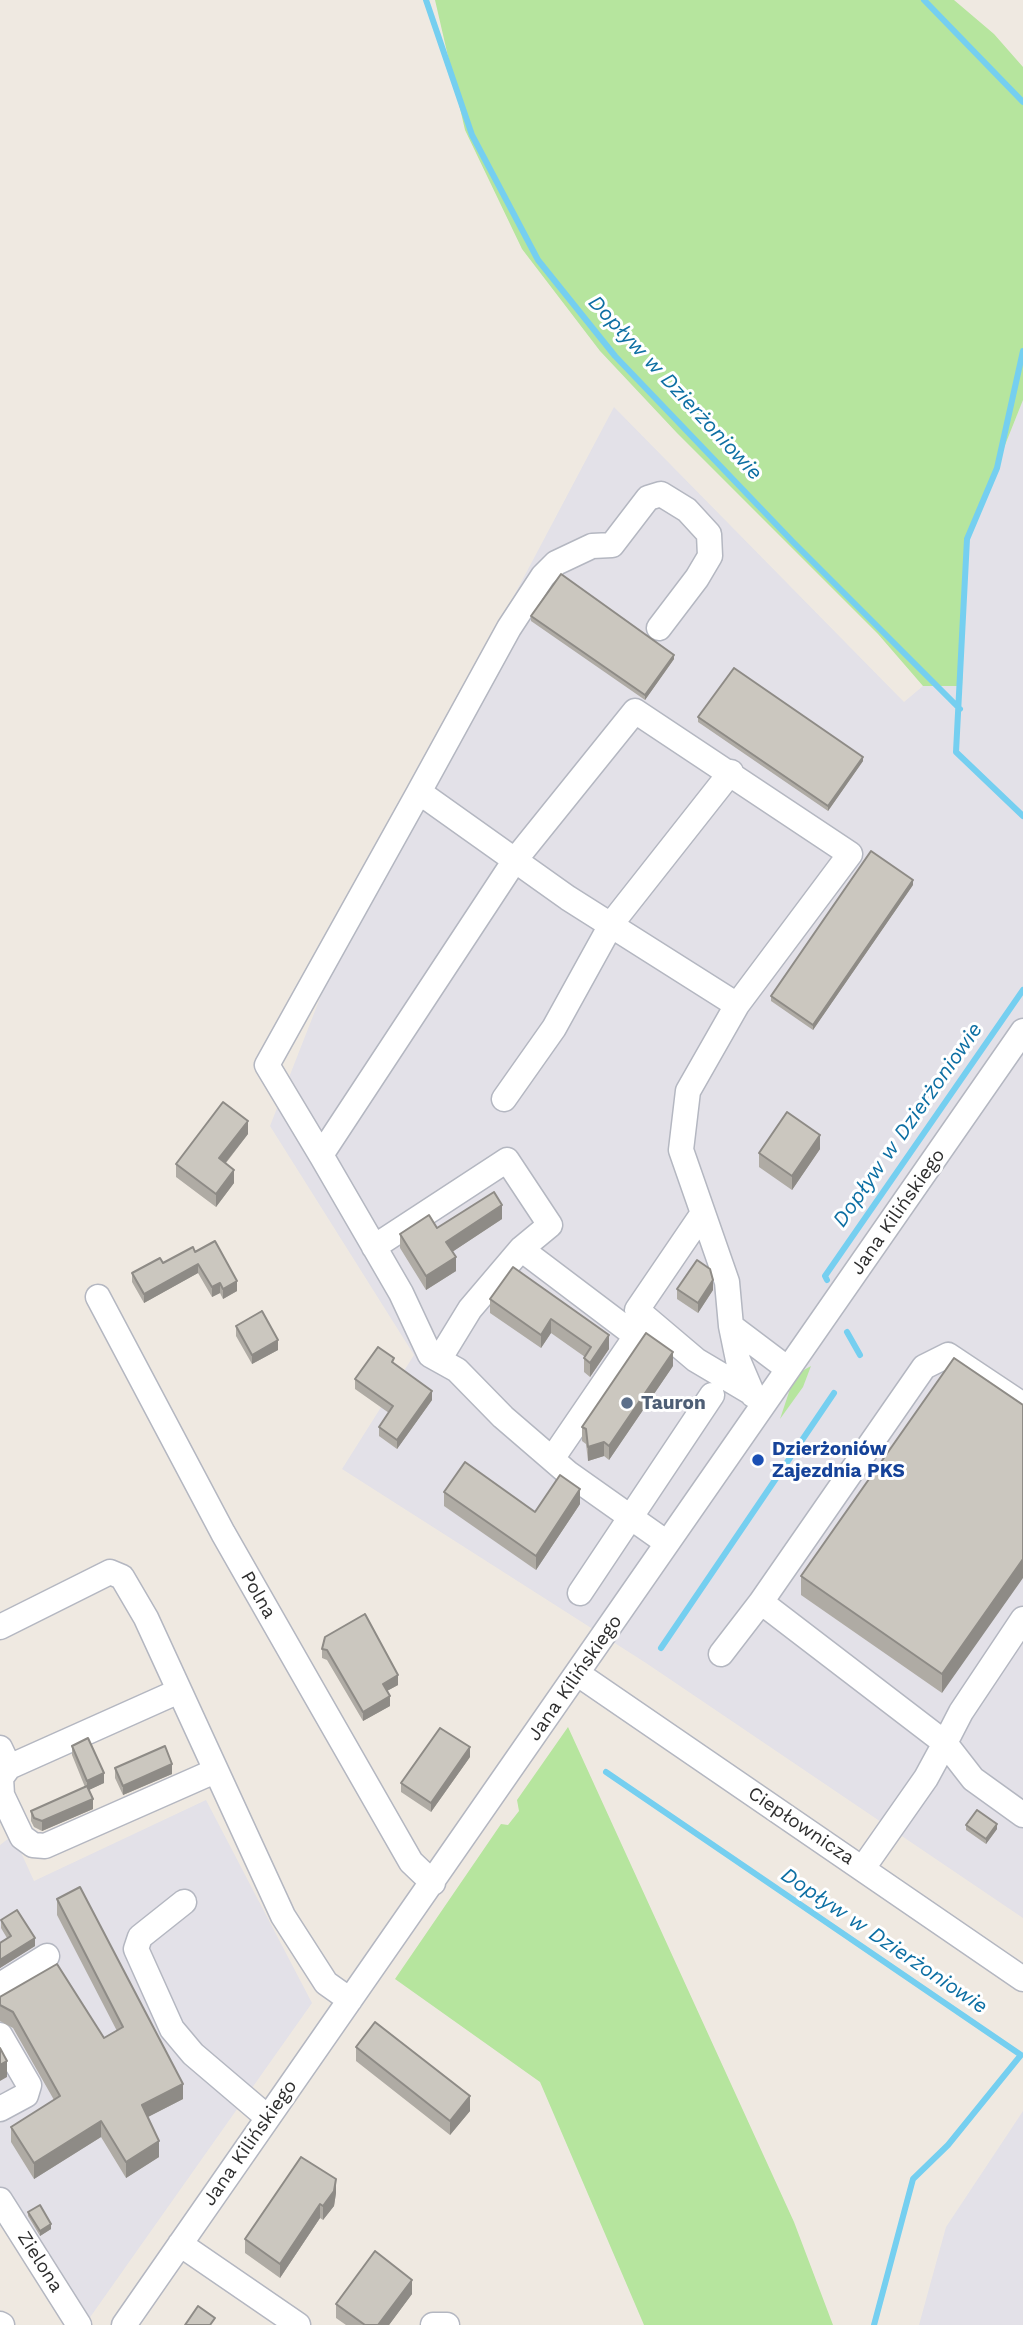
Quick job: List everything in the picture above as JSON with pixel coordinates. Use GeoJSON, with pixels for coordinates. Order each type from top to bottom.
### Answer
{"type":"FeatureCollection","features":[{"type":"Feature","properties":{"kind":"street"},"geometry":{"type":"LineString","coordinates":[[659,628],[698,578],[710,556],[709,534],[687,510],[661,494],[648,498],[612,545],[592,546],[556,563],[543,576],[509,628],[267,1065],[374,1247],[430,1355],[440,1358],[457,1370],[502,1417],[552,1459],[629,1518],[667,1543]]}},
{"type":"Feature","properties":{"kind":"street"},"geometry":{"type":"LineString","coordinates":[[321,1155],[515,860],[635,711],[731,772],[850,854],[737,1005],[688,1091],[681,1150],[727,1282],[731,1326],[757,1398]]}},
{"type":"Feature","properties":{"kind":"street"},"geometry":{"type":"LineString","coordinates":[[504,1099],[554,1028],[612,923],[731,772]]}},
{"type":"Feature","properties":{"kind":"street"},"geometry":{"type":"LineString","coordinates":[[419,792],[569,898],[737,1005]]}},
{"type":"Feature","properties":{"kind":"street","name":"Jana Kilińskiego"},"geometry":{"type":"LineString","coordinates":[[124,2325],[578,1674],[667,1543],[757,1398],[788,1369],[1023,1031]]}},
{"type":"Feature","properties":{"kind":"street"},"geometry":{"type":"LineString","coordinates":[[374,1247],[508,1160],[550,1225],[521,1249],[470,1309],[440,1358]]}},
{"type":"Feature","properties":{"kind":"street"},"geometry":{"type":"LineString","coordinates":[[703,1213],[637,1310],[696,1360],[757,1398]]}},
{"type":"Feature","properties":{"kind":"street"},"geometry":{"type":"LineString","coordinates":[[521,1249],[636,1336],[552,1459]]}},
{"type":"Feature","properties":{"kind":"street","name":"Polna"},"geometry":{"type":"LineString","coordinates":[[98,1297],[236,1557],[411,1862],[433,1883]]}},
{"type":"Feature","properties":{"kind":"street"},"geometry":{"type":"LineString","coordinates":[[731,1326],[788,1369]]}},
{"type":"Feature","properties":{"kind":"street"},"geometry":{"type":"LineString","coordinates":[[721,1654],[761,1602],[924,1367],[948,1355],[1023,1405]]}},
{"type":"Feature","properties":{"kind":"street"},"geometry":{"type":"LineString","coordinates":[[580,1593],[712,1395]]}},
{"type":"Feature","properties":{"kind":"street"},"geometry":{"type":"LineString","coordinates":[[0,1627],[110,1572],[122,1577],[146,1618],[283,1916],[326,1983],[350,2000]]}},
{"type":"Feature","properties":{"kind":"street"},"geometry":{"type":"LineString","coordinates":[[761,1602],[945,1743],[973,1779],[1023,1815]]}},
{"type":"Feature","properties":{"kind":"street"},"geometry":{"type":"LineString","coordinates":[[863,1868],[926,1778],[961,1712],[1023,1619]]}},
{"type":"Feature","properties":{"kind":"street","name":"Ciepłownicza"},"geometry":{"type":"LineString","coordinates":[[578,1674],[1023,1979]]}},
{"type":"Feature","properties":{"kind":"street"},"geometry":{"type":"LineString","coordinates":[[179,1691],[4,1758],[2,1796],[22,1837],[33,1845],[45,1846],[215,1771]]}},
{"type":"Feature","properties":{"kind":"street"},"geometry":{"type":"LineString","coordinates":[[184,1902],[140,1937],[136,1949],[172,2029],[193,2054],[267,2117]]}},
{"type":"Feature","properties":{"kind":"street"},"geometry":{"type":"LineString","coordinates":[[0,1985],[47,1956]]}},
{"type":"Feature","properties":{"kind":"street"},"geometry":{"type":"LineString","coordinates":[[0,2035],[29,2085],[26,2095],[0,2109]]}},
{"type":"Feature","properties":{"kind":"street","name":"Zielona"},"geometry":{"type":"LineString","coordinates":[[0,2200],[79,2325]]}},
{"type":"Feature","properties":{"kind":"street"},"geometry":{"type":"LineString","coordinates":[[180,2244],[298,2325]]}},
{"type":"Feature","properties":{"kind":"street"},"geometry":{"type":"LineString","coordinates":[[433,2325],[447,2325]]}},
{"type":"Feature","properties":{"kind":"shaded area"},"geometry":{"type":"Polygon","coordinates":[[[1023,400],[1023,1918],[646,1663],[342,1469],[414,1355],[270,1126],[374,860],[614,407],[904,702],[923,686],[962,686],[968,538],[1023,400]]]}},
{"type":"Feature","properties":{"kind":"shaded area"},"geometry":{"type":"Polygon","coordinates":[[[206,1800],[312,2003],[86,2323],[0,2187],[0,1845],[13,1835],[34,1881],[206,1800]]]}},
{"type":"Feature","properties":{"kind":"shaded area"},"geometry":{"type":"Polygon","coordinates":[[[1023,2111],[1023,2325],[919,2325],[946,2227],[1023,2111]]]}},
{"type":"Feature","properties":{"kind":"green space"},"geometry":{"type":"Polygon","coordinates":[[[435,0],[954,0],[994,34],[1023,67],[1023,400],[968,538],[962,686],[923,686],[878,634],[677,433],[600,351],[522,249],[465,130],[435,0]]]}},
{"type":"Feature","properties":{"kind":"green space"},"geometry":{"type":"Polygon","coordinates":[[[811,1366],[803,1387],[780,1419],[792,1383],[802,1371],[811,1366]]]}},
{"type":"Feature","properties":{"kind":"green space"},"geometry":{"type":"Polygon","coordinates":[[[568,1727],[794,2222],[833,2325],[644,2325],[540,2082],[395,1979],[501,1824],[508,1825],[519,1811],[517,1800],[568,1727]]]}},
{"type":"Feature","properties":{"kind":"building"},"geometry":{"type":"Polygon","coordinates":[[[561,574],[674,655],[645,695],[531,616],[561,574]]]}},
{"type":"Feature","properties":{"kind":"building"},"geometry":{"type":"Polygon","coordinates":[[[734,668],[863,757],[828,806],[698,717],[734,668]]]}},
{"type":"Feature","properties":{"kind":"building"},"geometry":{"type":"Polygon","coordinates":[[[871,851],[913,880],[813,1025],[771,996],[871,851]]]}},
{"type":"Feature","properties":{"kind":"building"},"geometry":{"type":"Polygon","coordinates":[[[223,1102],[248,1121],[219,1158],[234,1170],[216,1194],[176,1164],[223,1102]]]}},
{"type":"Feature","properties":{"kind":"building"},"geometry":{"type":"Polygon","coordinates":[[[787,1112],[820,1135],[792,1176],[759,1153],[787,1112]]]}},
{"type":"Feature","properties":{"kind":"building"},"geometry":{"type":"Polygon","coordinates":[[[494,1192],[502,1205],[446,1242],[456,1257],[426,1276],[400,1234],[429,1215],[437,1228],[494,1192]]]}},
{"type":"Feature","properties":{"kind":"building"},"geometry":{"type":"Polygon","coordinates":[[[215,1241],[237,1281],[223,1289],[220,1283],[212,1287],[198,1264],[144,1294],[132,1273],[160,1258],[163,1263],[193,1247],[195,1252],[215,1241]]]}},
{"type":"Feature","properties":{"kind":"building"},"geometry":{"type":"Polygon","coordinates":[[[697,1260],[710,1269],[713,1280],[698,1303],[677,1289],[697,1260]]]}},
{"type":"Feature","properties":{"kind":"building"},"geometry":{"type":"Polygon","coordinates":[[[513,1267],[609,1335],[590,1363],[584,1358],[591,1347],[551,1319],[541,1335],[490,1299],[513,1267]]]}},
{"type":"Feature","properties":{"kind":"building"},"geometry":{"type":"Polygon","coordinates":[[[262,1311],[278,1340],[252,1355],[236,1326],[262,1311]]]}},
{"type":"Feature","properties":{"kind":"building","name":"Tauron"},"geometry":{"type":"Polygon","coordinates":[[[646,1333],[673,1352],[609,1446],[604,1442],[588,1447],[586,1429],[582,1427],[646,1333]]]}},
{"type":"Feature","properties":{"kind":"building"},"geometry":{"type":"Polygon","coordinates":[[[378,1347],[394,1358],[392,1362],[432,1391],[397,1440],[379,1427],[393,1406],[355,1379],[378,1347]]]}},
{"type":"Feature","properties":{"kind":"building"},"geometry":{"type":"Polygon","coordinates":[[[954,1358],[1023,1405],[1023,1559],[942,1674],[801,1576],[954,1358]]]}},
{"type":"Feature","properties":{"kind":"building"},"geometry":{"type":"Polygon","coordinates":[[[465,1462],[535,1512],[560,1475],[580,1489],[536,1556],[444,1492],[465,1462]]]}},
{"type":"Feature","properties":{"kind":"building"},"geometry":{"type":"Polygon","coordinates":[[[365,1614],[398,1675],[383,1684],[390,1696],[363,1712],[327,1650],[322,1649],[325,1637],[365,1614]]]}},
{"type":"Feature","properties":{"kind":"building"},"geometry":{"type":"Polygon","coordinates":[[[440,1728],[470,1747],[431,1803],[401,1783],[440,1728]]]}},
{"type":"Feature","properties":{"kind":"building"},"geometry":{"type":"Polygon","coordinates":[[[88,1738],[104,1773],[87,1781],[72,1746],[88,1738]]]}},
{"type":"Feature","properties":{"kind":"building"},"geometry":{"type":"Polygon","coordinates":[[[165,1746],[172,1764],[123,1786],[115,1768],[165,1746]]]}},
{"type":"Feature","properties":{"kind":"building"},"geometry":{"type":"Polygon","coordinates":[[[87,1786],[93,1799],[42,1821],[34,1818],[31,1811],[87,1786]]]}},
{"type":"Feature","properties":{"kind":"building"},"geometry":{"type":"Polygon","coordinates":[[[977,1810],[997,1824],[986,1839],[966,1825],[977,1810]]]}},
{"type":"Feature","properties":{"kind":"building"},"geometry":{"type":"Polygon","coordinates":[[[80,1887],[183,2084],[142,2105],[159,2141],[126,2162],[101,2121],[34,2163],[11,2127],[60,2096],[13,2012],[0,2005],[0,1997],[57,1964],[104,2038],[123,2027],[57,1899],[80,1887]]]}},
{"type":"Feature","properties":{"kind":"building"},"geometry":{"type":"Polygon","coordinates":[[[17,1910],[35,1938],[0,1960],[0,1943],[11,1936],[1,1920],[17,1910]]]}},
{"type":"Feature","properties":{"kind":"building"},"geometry":{"type":"Polygon","coordinates":[[[375,2022],[470,2096],[450,2121],[356,2047],[375,2022]]]}},
{"type":"Feature","properties":{"kind":"building"},"geometry":{"type":"Polygon","coordinates":[[[0,2048],[7,2061],[0,2065],[0,2048]]]}},
{"type":"Feature","properties":{"kind":"building"},"geometry":{"type":"Polygon","coordinates":[[[301,2157],[336,2179],[334,2191],[323,2206],[320,2204],[280,2264],[245,2239],[301,2157]]]}},
{"type":"Feature","properties":{"kind":"building"},"geometry":{"type":"Polygon","coordinates":[[[40,2205],[51,2224],[40,2231],[28,2212],[40,2205]]]}},
{"type":"Feature","properties":{"kind":"building"},"geometry":{"type":"Polygon","coordinates":[[[375,2251],[412,2280],[378,2325],[365,2325],[336,2304],[375,2251]]]}},
{"type":"Feature","properties":{"kind":"building"},"geometry":{"type":"Polygon","coordinates":[[[198,2306],[215,2318],[210,2325],[185,2325],[198,2306]]]}},
{"type":"Feature","properties":{"kind":"waterway","name":"Dopływ w Dzierżoniowie"},"geometry":{"type":"LineString","coordinates":[[426,0],[472,135],[538,260],[615,356],[793,542],[960,709]]}},
{"type":"Feature","properties":{"kind":"waterway","name":"Dopływ w Dzierżoniowie"},"geometry":{"type":"LineString","coordinates":[[924,0],[1023,102]]}},
{"type":"Feature","properties":{"kind":"waterway","name":"Dopływ w Dzierżoniowie"},"geometry":{"type":"LineString","coordinates":[[1023,351],[997,468],[967,539],[956,752],[1023,816]]}},
{"type":"Feature","properties":{"kind":"waterway","name":"Dopływ w Dzierżoniowie"},"geometry":{"type":"LineString","coordinates":[[827,1280],[825,1276],[1023,990]]}},
{"type":"Feature","properties":{"kind":"waterway","name":"Dopływ w Dzierżoniowie"},"geometry":{"type":"LineString","coordinates":[[847,1332],[860,1355]]}},
{"type":"Feature","properties":{"kind":"waterway","name":"Dopływ w Dzierżoniowie"},"geometry":{"type":"LineString","coordinates":[[661,1648],[834,1393]]}},
{"type":"Feature","properties":{"kind":"waterway","name":"Dopływ w Dzierżoniowie"},"geometry":{"type":"LineString","coordinates":[[606,1772],[1021,2055],[948,2145],[913,2179],[874,2325]]}},
{"type":"Feature","properties":{"kind":"place","name":"Tauron"},"geometry":{"type":"Point","coordinates":[627,1403]}},
{"type":"Feature","properties":{"kind":"place","name":"Dzierżoniów Zajezdnia PKS"},"geometry":{"type":"Point","coordinates":[758,1460]}}]}
